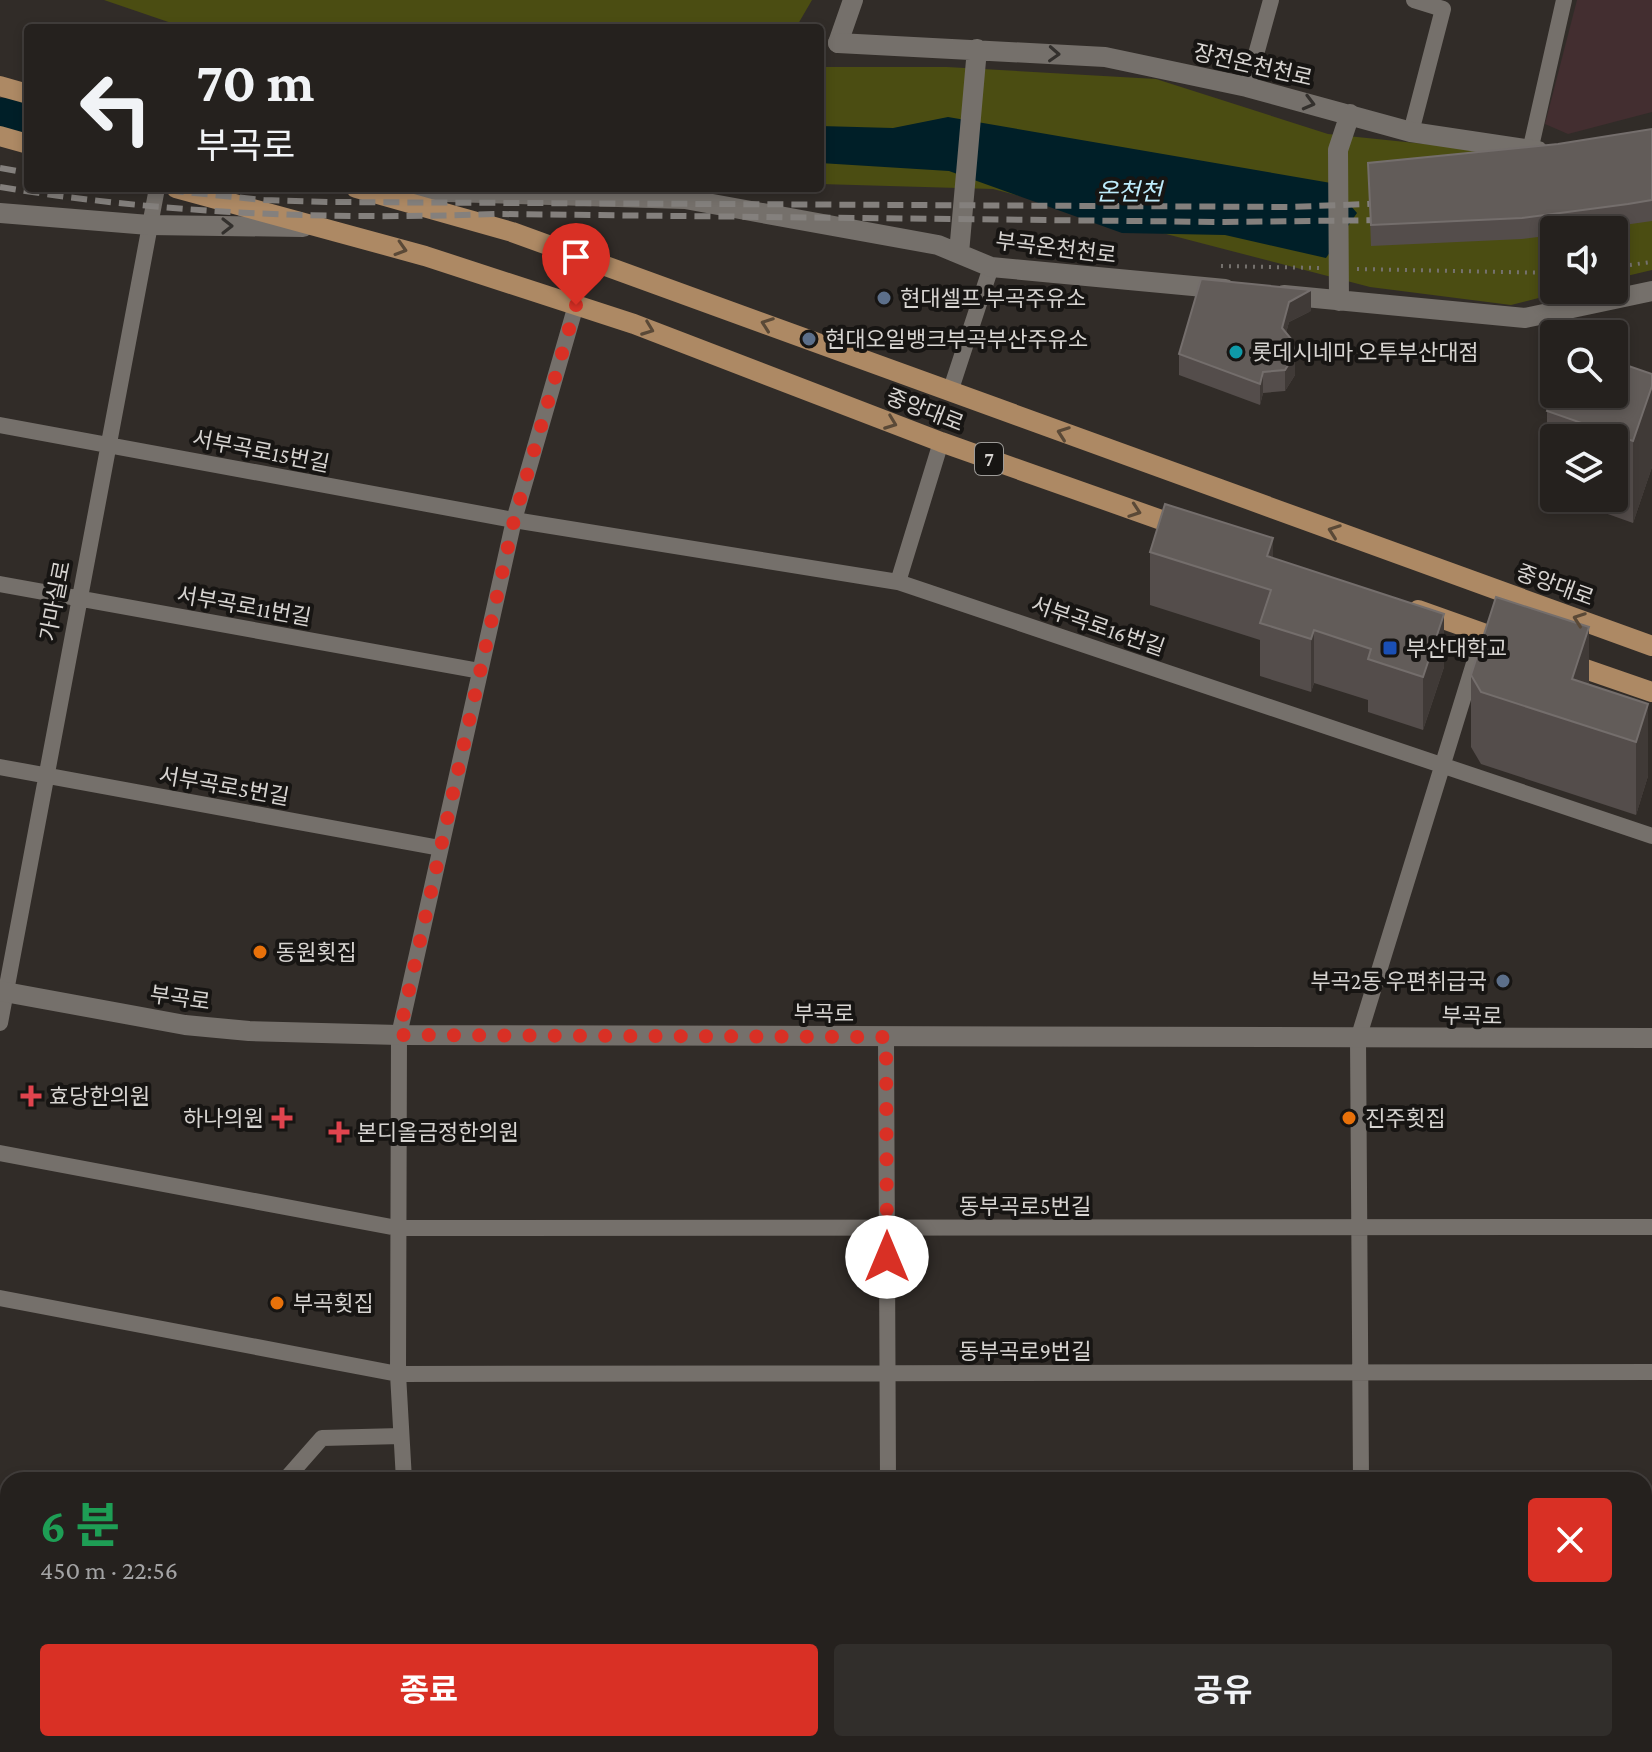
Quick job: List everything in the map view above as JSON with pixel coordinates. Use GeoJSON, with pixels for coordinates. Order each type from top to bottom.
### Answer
{"type":"FeatureCollection","features":[{"type":"Feature","properties":{"kind":"main road","name":"장전온천천로"},"geometry":{"type":"LineString","coordinates":[[853,0],[838,43],[1105,57],[1247,87],[1411,132],[1530,151],[1556,152]]}},
{"type":"Feature","properties":{"kind":"main road"},"geometry":{"type":"LineString","coordinates":[[959,246],[977,49]]}},
{"type":"Feature","properties":{"kind":"main road"},"geometry":{"type":"LineString","coordinates":[[0,86],[24,93]]}},
{"type":"Feature","properties":{"kind":"main road"},"geometry":{"type":"LineString","coordinates":[[1337,280],[1338,150],[1350,114]]}},
{"type":"Feature","properties":{"kind":"main road"},"geometry":{"type":"LineString","coordinates":[[0,136],[24,143]]}},
{"type":"Feature","properties":{"kind":"main road","name":"중앙대로"},"geometry":{"type":"LineString","coordinates":[[191,192],[326,227],[634,324],[941,442],[1196,532]]}},
{"type":"Feature","properties":{"kind":"main road","name":"중앙대로"},"geometry":{"type":"LineString","coordinates":[[370,192],[512,232],[1652,646]]}},
{"type":"Feature","properties":{"kind":"main road","name":"부곡온천천로"},"geometry":{"type":"LineString","coordinates":[[459,192],[685,199],[938,245],[959,246],[991,267],[1252,292],[1337,280],[1525,318],[1652,291]]}},
{"type":"Feature","properties":{"kind":"main road"},"geometry":{"type":"LineString","coordinates":[[0,213],[149,225],[326,227]]}},
{"type":"Feature","properties":{"kind":"main road"},"geometry":{"type":"LineString","coordinates":[[1391,601],[1652,692]]}},
{"type":"Feature","properties":{"kind":"main road","name":"부곡로"},"geometry":{"type":"LineString","coordinates":[[3,991],[185,1025],[249,1031],[399,1035],[1652,1038]]}},
{"type":"Feature","properties":{"kind":"street"},"geometry":{"type":"LineString","coordinates":[[1247,87],[1271,0]]}},
{"type":"Feature","properties":{"kind":"street"},"geometry":{"type":"LineString","coordinates":[[1411,132],[1443,9],[1414,0]]}},
{"type":"Feature","properties":{"kind":"street"},"geometry":{"type":"LineString","coordinates":[[1530,151],[1564,0]]}},
{"type":"Feature","properties":{"kind":"street","name":"가마실로"},"geometry":{"type":"LineString","coordinates":[[0,1023],[3,991],[156,192]]}},
{"type":"Feature","properties":{"kind":"street"},"geometry":{"type":"LineString","coordinates":[[950,392],[991,267]]}},
{"type":"Feature","properties":{"kind":"street"},"geometry":{"type":"LineString","coordinates":[[403,1472],[398,1374],[399,1035],[514,520],[576,305]]}},
{"type":"Feature","properties":{"kind":"street","name":"서부곡로15번길"},"geometry":{"type":"LineString","coordinates":[[0,425],[514,520]]}},
{"type":"Feature","properties":{"kind":"street"},"geometry":{"type":"LineString","coordinates":[[898,582],[941,442]]}},
{"type":"Feature","properties":{"kind":"street","name":"서부곡로16번길"},"geometry":{"type":"LineString","coordinates":[[514,520],[898,582],[1652,836]]}},
{"type":"Feature","properties":{"kind":"street","name":"서부곡로11번길"},"geometry":{"type":"LineString","coordinates":[[0,584],[480,671]]}},
{"type":"Feature","properties":{"kind":"street"},"geometry":{"type":"LineString","coordinates":[[1361,1472],[1358,1039],[1483,634]]}},
{"type":"Feature","properties":{"kind":"street","name":"서부곡로5번길"},"geometry":{"type":"LineString","coordinates":[[0,767],[440,848]]}},
{"type":"Feature","properties":{"kind":"street"},"geometry":{"type":"LineString","coordinates":[[886,1037],[888,1472]]}},
{"type":"Feature","properties":{"kind":"street","name":"동부곡로5번길"},"geometry":{"type":"LineString","coordinates":[[0,1153],[397,1228],[1652,1227]]}},
{"type":"Feature","properties":{"kind":"street","name":"동부곡로9번길"},"geometry":{"type":"LineString","coordinates":[[0,1298],[398,1374],[1652,1372]]}},
{"type":"Feature","properties":{"kind":"street"},"geometry":{"type":"LineString","coordinates":[[292,1472],[322,1438],[401,1436]]}},
{"type":"Feature","properties":{"kind":"path"},"geometry":{"type":"LineString","coordinates":[[1628,265],[1652,262]]}},
{"type":"Feature","properties":{"kind":"path"},"geometry":{"type":"LineString","coordinates":[[1220,266],[1337,280],[1540,273]]}},
{"type":"Feature","properties":{"kind":"shaded area"},"geometry":{"type":"Polygon","coordinates":[[[104,0],[812,0],[798,24],[174,24],[104,0]]]}},
{"type":"Feature","properties":{"kind":"shaded area"},"geometry":{"type":"Polygon","coordinates":[[[1577,0],[1652,0],[1652,112],[1568,134],[1545,124],[1577,0]]]}},
{"type":"Feature","properties":{"kind":"shaded area"},"geometry":{"type":"Polygon","coordinates":[[[824,67],[947,67],[1156,79],[1328,134],[1503,152],[1652,138],[1652,270],[1628,276],[1628,216],[1540,216],[1540,298],[1511,305],[1370,287],[993,189],[824,184],[824,67]]]}},
{"type":"Feature","properties":{"kind":"water"},"geometry":{"type":"Polygon","coordinates":[[[24,97],[24,139],[0,139],[0,98],[24,97]]]}},
{"type":"Feature","properties":{"kind":"water","name":"온천천"},"geometry":{"type":"Polygon","coordinates":[[[948,117],[1331,183],[1357,213],[1326,258],[1225,235],[1122,233],[949,171],[824,163],[824,126],[893,128],[948,117]]]}},
{"type":"Feature","properties":{"kind":"building"},"geometry":{"type":"Polygon","coordinates":[[[1652,129],[1652,200],[1522,218],[1371,225],[1368,163],[1558,144],[1652,129]]]}},
{"type":"Feature","properties":{"kind":"building","name":"롯데시네마 오투부산대점"},"geometry":{"type":"Polygon","coordinates":[[[1201,279],[1311,290],[1289,302],[1282,328],[1292,340],[1295,354],[1285,370],[1263,372],[1260,384],[1179,354],[1201,279]]]}},
{"type":"Feature","properties":{"kind":"building"},"geometry":{"type":"Polygon","coordinates":[[[1628,366],[1652,374],[1652,386],[1633,441],[1628,439],[1628,424],[1584,424],[1547,411],[1548,408],[1628,408],[1628,366]]]}},
{"type":"Feature","properties":{"kind":"building"},"geometry":{"type":"Polygon","coordinates":[[[1165,504],[1273,538],[1267,556],[1444,614],[1423,677],[1368,659],[1371,649],[1314,630],[1311,639],[1260,623],[1271,590],[1150,552],[1165,504]]]}},
{"type":"Feature","properties":{"kind":"building"},"geometry":{"type":"Polygon","coordinates":[[[1496,597],[1589,627],[1572,679],[1648,704],[1636,742],[1481,692],[1471,675],[1496,597]]]}},
{"type":"Feature","properties":{"kind":"railway"},"geometry":{"type":"LineString","coordinates":[[0,168],[24,172]]}},
{"type":"Feature","properties":{"kind":"railway"},"geometry":{"type":"LineString","coordinates":[[0,187],[24,191]]}},
{"type":"Feature","properties":{"kind":"railway"},"geometry":{"type":"LineString","coordinates":[[34,192],[185,209],[310,215],[497,214],[1224,222],[1390,220]]}},
{"type":"Feature","properties":{"kind":"railway"},"geometry":{"type":"LineString","coordinates":[[184,192],[264,200],[330,202],[1290,207],[1391,203]]}},
{"type":"Feature","properties":{"kind":"place","name":"현대셀프 부곡주유소"},"geometry":{"type":"Point","coordinates":[884,298]}},
{"type":"Feature","properties":{"kind":"place","name":"현대오일뱅크부곡부산주유소"},"geometry":{"type":"Point","coordinates":[809,339]}},
{"type":"Feature","properties":{"kind":"place","name":"롯데시네마 오투부산대점"},"geometry":{"type":"Point","coordinates":[1236,352]}},
{"type":"Feature","properties":{"kind":"place","name":"부산대학교"},"geometry":{"type":"Point","coordinates":[1390,648]}},
{"type":"Feature","properties":{"kind":"place","name":"동원횟집"},"geometry":{"type":"Point","coordinates":[260,952]}},
{"type":"Feature","properties":{"kind":"place","name":"부곡2동 우편취급국"},"geometry":{"type":"Point","coordinates":[1503,981]}},
{"type":"Feature","properties":{"kind":"place","name":"효당한의원"},"geometry":{"type":"Point","coordinates":[31,1096]}},
{"type":"Feature","properties":{"kind":"place","name":"하나의원"},"geometry":{"type":"Point","coordinates":[282,1118]}},
{"type":"Feature","properties":{"kind":"place","name":"진주횟집"},"geometry":{"type":"Point","coordinates":[1349,1118]}},
{"type":"Feature","properties":{"kind":"place","name":"본디올금정한의원"},"geometry":{"type":"Point","coordinates":[339,1132]}},
{"type":"Feature","properties":{"kind":"place","name":"부곡횟집"},"geometry":{"type":"Point","coordinates":[277,1303]}},
{"type":"Feature","properties":{"kind":"route"},"geometry":{"type":"LineString","coordinates":[[576,305],[514,520],[399,1035],[886,1037],[887,1257]]}}]}
